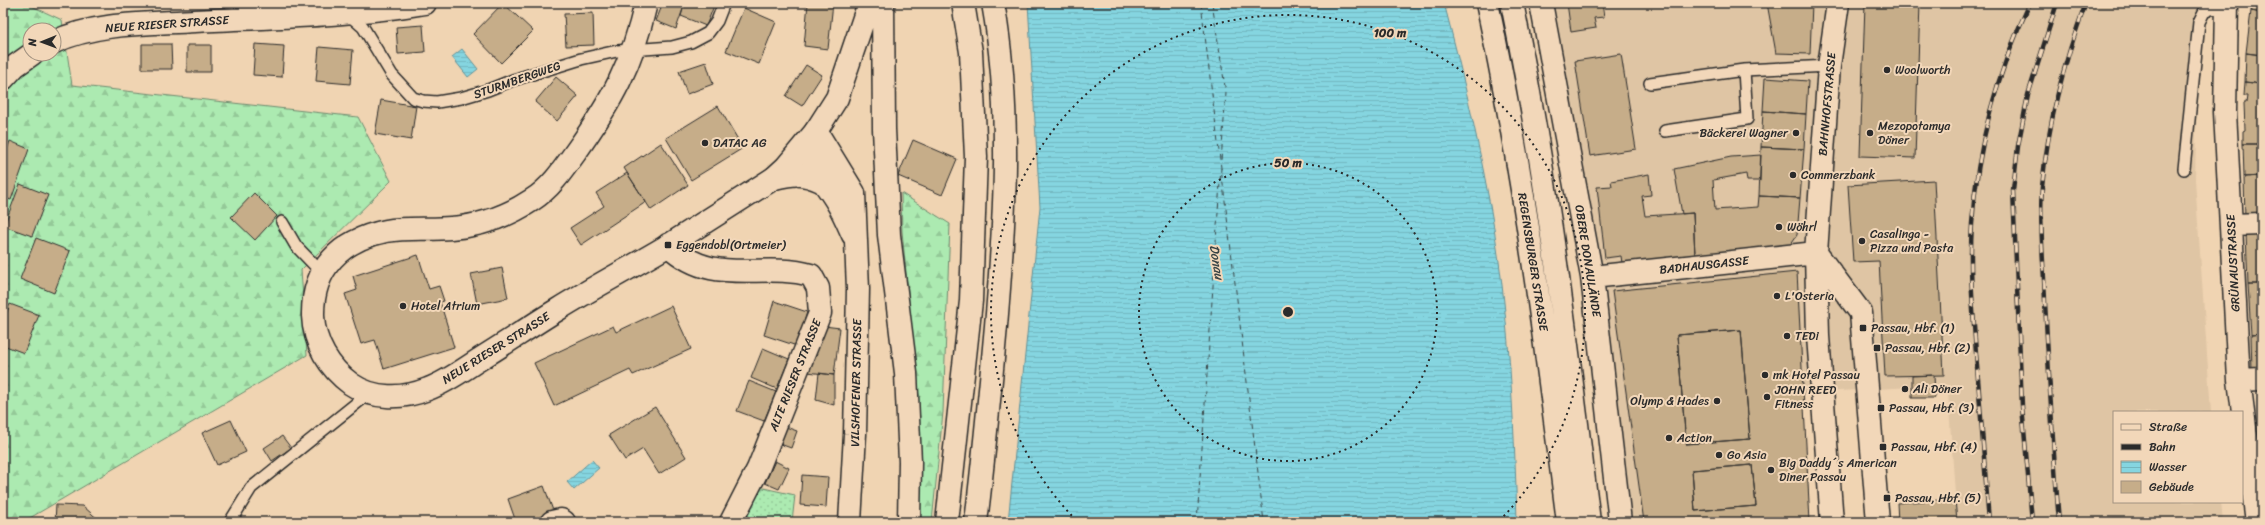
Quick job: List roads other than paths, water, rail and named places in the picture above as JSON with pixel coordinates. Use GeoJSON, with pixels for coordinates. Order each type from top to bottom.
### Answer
{"type":"FeatureCollection","features":[{"type":"Feature","properties":{"kind":"street","name":"NEUE RIESER STRASSE"},"geometry":{"type":"LineString","coordinates":[[62,38],[67,36],[126,25],[340,8],[425,3]]}},
{"type":"Feature","properties":{"kind":"street","name":"NEUE RIESER STRASSE"},"geometry":{"type":"LineString","coordinates":[[646,3],[634,49],[620,83],[598,121],[559,176],[531,201],[502,217],[479,223],[452,228],[417,228],[385,231],[353,242],[334,255],[322,272],[315,288],[314,329],[321,349],[332,367],[350,383],[368,394],[390,396],[409,395],[448,380],[557,310],[668,245],[774,178],[786,167],[816,131]]}},
{"type":"Feature","properties":{"kind":"street"},"geometry":{"type":"LineString","coordinates":[[816,131],[837,98],[869,3]]}},
{"type":"Feature","properties":{"kind":"street"},"geometry":{"type":"LineString","coordinates":[[883,3],[884,129],[889,235],[906,373],[910,462],[909,522]]}},
{"type":"Feature","properties":{"kind":"street"},"geometry":{"type":"LineString","coordinates":[[947,522],[972,286],[976,157],[971,52],[963,3]]}},
{"type":"Feature","properties":{"kind":"street"},"geometry":{"type":"LineString","coordinates":[[976,522],[984,458],[1004,197],[1005,135],[1002,81],[993,3]]}},
{"type":"Feature","properties":{"kind":"street","name":"REGENSBURGER STRASSE"},"geometry":{"type":"LineString","coordinates":[[1487,3],[1507,97],[1538,288],[1568,522]]}},
{"type":"Feature","properties":{"kind":"street","name":"REGENSBURGER STRASSE"},"geometry":{"type":"LineString","coordinates":[[1512,3],[1530,91],[1560,284],[1589,522]]}},
{"type":"Feature","properties":{"kind":"street","name":"OBERE DONAULÄNDE"},"geometry":{"type":"LineString","coordinates":[[1541,3],[1592,277],[1620,522]]}},
{"type":"Feature","properties":{"kind":"street","name":"BAHNHOFSTRASSE"},"geometry":{"type":"LineString","coordinates":[[1832,522],[1818,336],[1816,252],[1829,66],[1838,3]]}},
{"type":"Feature","properties":{"kind":"street","name":"GRÜNAUSTRASSE"},"geometry":{"type":"LineString","coordinates":[[2227,6],[2225,112],[2239,380],[2243,411]]}},
{"type":"Feature","properties":{"kind":"street"},"geometry":{"type":"LineString","coordinates":[[3,79],[15,66],[22,61]]}},
{"type":"Feature","properties":{"kind":"street","name":"VILSHOFENER STRASSE"},"geometry":{"type":"LineString","coordinates":[[816,131],[811,157],[821,181],[838,203],[857,244]]}},
{"type":"Feature","properties":{"kind":"street","name":"VILSHOFENER STRASSE"},"geometry":{"type":"LineString","coordinates":[[816,131],[854,193],[857,244],[855,434],[850,522]]}},
{"type":"Feature","properties":{"kind":"street"},"geometry":{"type":"LineString","coordinates":[[774,178],[799,173],[821,181]]}},
{"type":"Feature","properties":{"kind":"street"},"geometry":{"type":"LineString","coordinates":[[2231,225],[2262,224]]}},
{"type":"Feature","properties":{"kind":"street","name":"ALTE RIESER STRASSE"},"geometry":{"type":"LineString","coordinates":[[668,245],[681,257],[695,265],[744,272],[797,272],[811,275],[818,288],[820,312],[758,469],[731,522]]}},
{"type":"Feature","properties":{"kind":"street"},"geometry":{"type":"LineString","coordinates":[[1816,252],[1861,313],[1878,522]]}},
{"type":"Feature","properties":{"kind":"street","name":"BADHAUSGASSE"},"geometry":{"type":"LineString","coordinates":[[1592,277],[1816,252]]}},
{"type":"Feature","properties":{"kind":"street"},"geometry":{"type":"LineString","coordinates":[[2239,380],[2262,379]]}},
{"type":"Feature","properties":{"kind":"street","name":"GRÜNAUSTRASSE"},"geometry":{"type":"LineString","coordinates":[[2243,412],[2257,522]]}},
{"type":"Feature","properties":{"kind":"street"},"geometry":{"type":"LineString","coordinates":[[552,522],[561,520],[564,522]]}},
{"type":"Feature","properties":{"kind":"lane","name":"STURMBERGWEG"},"geometry":{"type":"LineString","coordinates":[[340,8],[364,27],[392,75],[413,98],[423,102],[437,102],[461,98],[488,90],[513,80],[581,59],[617,51],[672,47],[691,42],[708,33],[717,22],[724,3]]}},
{"type":"Feature","properties":{"kind":"lane"},"geometry":{"type":"LineString","coordinates":[[2184,169],[2199,22],[2204,12],[2227,6]]}},
{"type":"Feature","properties":{"kind":"lane"},"geometry":{"type":"LineString","coordinates":[[1650,83],[1744,70],[1829,66]]}},
{"type":"Feature","properties":{"kind":"lane"},"geometry":{"type":"LineString","coordinates":[[1665,131],[1747,118],[1744,70]]}},
{"type":"Feature","properties":{"kind":"lane"},"geometry":{"type":"LineString","coordinates":[[282,222],[296,246],[322,272]]}},
{"type":"Feature","properties":{"kind":"lane"},"geometry":{"type":"LineString","coordinates":[[230,522],[251,488],[368,394]]}},
{"type":"Feature","properties":{"kind":"water","name":"Donau"},"geometry":{"type":"Polygon","coordinates":[[[1028,3],[1444,3],[1474,126],[1496,240],[1506,320],[1512,401],[1517,522],[1008,522],[1040,207],[1028,3]]]}},
{"type":"Feature","properties":{"kind":"water"},"geometry":{"type":"Polygon","coordinates":[[[462,49],[478,69],[468,77],[452,57],[462,49]]]}},
{"type":"Feature","properties":{"kind":"water"},"geometry":{"type":"Polygon","coordinates":[[[592,460],[599,468],[574,490],[567,482],[592,460]]]}},
{"type":"Feature","properties":{"kind":"railway"},"geometry":{"type":"LineString","coordinates":[[1989,522],[1971,272],[1972,224],[1979,167],[1990,110],[1998,83],[2018,29],[2030,3]]}},
{"type":"Feature","properties":{"kind":"railway"},"geometry":{"type":"LineString","coordinates":[[2032,522],[2022,406],[2013,190],[2018,146],[2028,95],[2057,3]]}},
{"type":"Feature","properties":{"kind":"railway"},"geometry":{"type":"LineString","coordinates":[[2059,522],[2048,357],[2041,230],[2041,201],[2048,140],[2058,94],[2064,70],[2086,3]]}},
{"type":"Feature","properties":{"kind":"place","name":"Woolworth"},"geometry":{"type":"Point","coordinates":[1887,70]}},
{"type":"Feature","properties":{"kind":"place","name":"Bäckerei Wagner"},"geometry":{"type":"Point","coordinates":[1796,133]}},
{"type":"Feature","properties":{"kind":"place","name":"Mezopotamya Döner"},"geometry":{"type":"Point","coordinates":[1870,133]}},
{"type":"Feature","properties":{"kind":"place","name":"DATAC AG"},"geometry":{"type":"Point","coordinates":[705,143]}},
{"type":"Feature","properties":{"kind":"place","name":"Commerzbank"},"geometry":{"type":"Point","coordinates":[1793,175]}},
{"type":"Feature","properties":{"kind":"place","name":"Wöhrl"},"geometry":{"type":"Point","coordinates":[1779,227]}},
{"type":"Feature","properties":{"kind":"place","name":"Casalinga - Pizza und Pasta"},"geometry":{"type":"Point","coordinates":[1862,241]}},
{"type":"Feature","properties":{"kind":"place","name":"Eggendobl(Ortmeier)"},"geometry":{"type":"Point","coordinates":[668,245]}},
{"type":"Feature","properties":{"kind":"place","name":"L'Osteria"},"geometry":{"type":"Point","coordinates":[1777,296]}},
{"type":"Feature","properties":{"kind":"place","name":"Hotel Atrium"},"geometry":{"type":"Point","coordinates":[403,306]}},
{"type":"Feature","properties":{"kind":"place","name":"Passau, Hbf. (1)"},"geometry":{"type":"Point","coordinates":[1863,328]}},
{"type":"Feature","properties":{"kind":"place","name":"TEDi"},"geometry":{"type":"Point","coordinates":[1787,336]}},
{"type":"Feature","properties":{"kind":"place","name":"Passau, Hbf. (2)"},"geometry":{"type":"Point","coordinates":[1877,348]}},
{"type":"Feature","properties":{"kind":"place","name":"mk Hotel Passau"},"geometry":{"type":"Point","coordinates":[1765,375]}},
{"type":"Feature","properties":{"kind":"place","name":"Ali Döner"},"geometry":{"type":"Point","coordinates":[1905,389]}},
{"type":"Feature","properties":{"kind":"place","name":"JOHN REED Fitness"},"geometry":{"type":"Point","coordinates":[1767,397]}},
{"type":"Feature","properties":{"kind":"place","name":"Olymp & Hades"},"geometry":{"type":"Point","coordinates":[1717,401]}},
{"type":"Feature","properties":{"kind":"place","name":"Passau, Hbf. (3)"},"geometry":{"type":"Point","coordinates":[1881,408]}},
{"type":"Feature","properties":{"kind":"place","name":"Action"},"geometry":{"type":"Point","coordinates":[1669,438]}},
{"type":"Feature","properties":{"kind":"place","name":"Passau, Hbf. (4)"},"geometry":{"type":"Point","coordinates":[1883,447]}},
{"type":"Feature","properties":{"kind":"place","name":"Go Asia"},"geometry":{"type":"Point","coordinates":[1719,455]}},
{"type":"Feature","properties":{"kind":"place","name":"Big Daddy´s American Diner Passau"},"geometry":{"type":"Point","coordinates":[1771,470]}},
{"type":"Feature","properties":{"kind":"place","name":"Passau, Hbf. (5)"},"geometry":{"type":"Point","coordinates":[1887,498]}}]}
